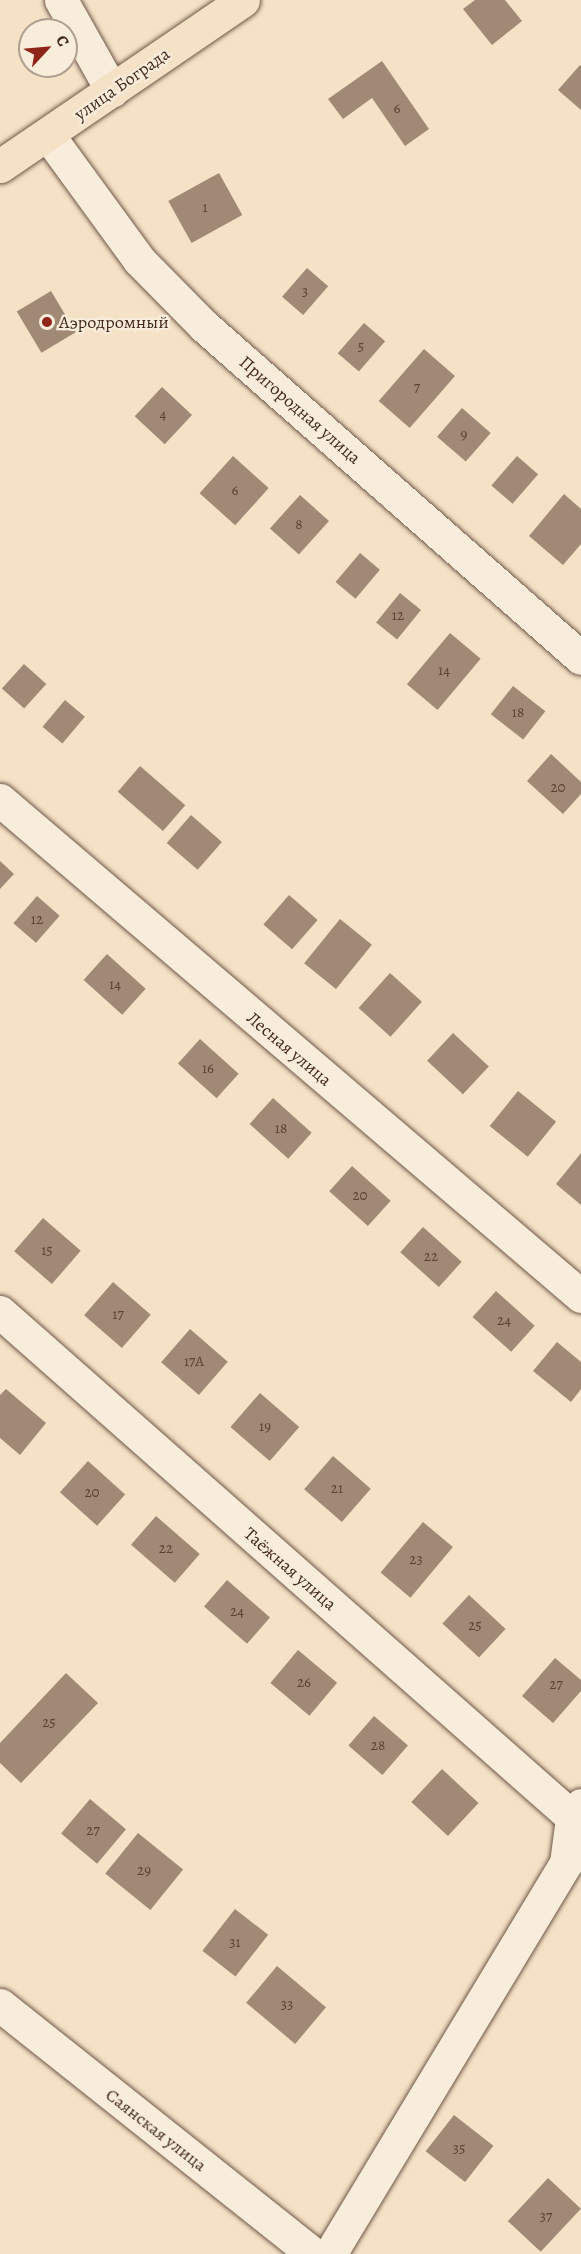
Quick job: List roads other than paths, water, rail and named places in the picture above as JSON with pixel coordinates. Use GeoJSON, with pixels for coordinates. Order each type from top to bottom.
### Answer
{"type":"FeatureCollection","features":[{"type":"Feature","properties":{"kind":"main road","name":"улица Бограда"},"geometry":{"type":"LineString","coordinates":[[0,166],[243,0]]}},
{"type":"Feature","properties":{"kind":"street"},"geometry":{"type":"LineString","coordinates":[[61,0],[112,91]]}},
{"type":"Feature","properties":{"kind":"street","name":"Пригородная улица"},"geometry":{"type":"LineString","coordinates":[[48,135],[139,260],[204,326],[581,658]]}},
{"type":"Feature","properties":{"kind":"street","name":"Лесная улица"},"geometry":{"type":"LineString","coordinates":[[0,800],[581,1296]]}},
{"type":"Feature","properties":{"kind":"street","name":"Таёжная улица"},"geometry":{"type":"LineString","coordinates":[[0,1312],[578,1816]]}},
{"type":"Feature","properties":{"kind":"street"},"geometry":{"type":"LineString","coordinates":[[330,2254],[566,1863],[578,1816]]}},
{"type":"Feature","properties":{"kind":"street","name":"Саянская улица"},"geometry":{"type":"LineString","coordinates":[[0,2006],[313,2254]]}},
{"type":"Feature","properties":{"kind":"place","name":"Аэродромный"},"geometry":{"type":"Point","coordinates":[47,322]}}]}
